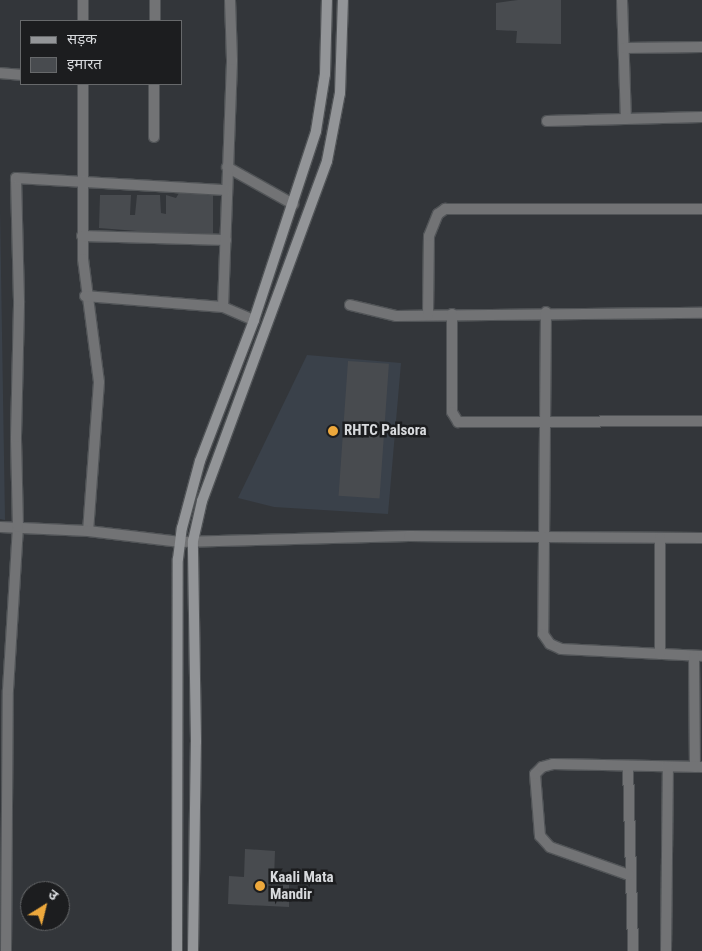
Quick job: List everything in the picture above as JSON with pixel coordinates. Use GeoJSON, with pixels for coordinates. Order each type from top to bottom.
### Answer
{"type":"FeatureCollection","features":[{"type":"Feature","properties":{"kind":"street"},"geometry":{"type":"LineString","coordinates":[[83,0],[83,20]]}},
{"type":"Feature","properties":{"kind":"street"},"geometry":{"type":"LineString","coordinates":[[155,0],[155,20]]}},
{"type":"Feature","properties":{"kind":"street"},"geometry":{"type":"LineString","coordinates":[[223,307],[232,60],[230,0]]}},
{"type":"Feature","properties":{"kind":"street"},"geometry":{"type":"LineString","coordinates":[[177,951],[180,542],[185,510],[200,461],[254,320],[293,204],[322,103],[327,0]]}},
{"type":"Feature","properties":{"kind":"street"},"geometry":{"type":"LineString","coordinates":[[193,951],[196,742],[193,540],[202,501],[269,325],[327,161],[340,92],[343,0]]}},
{"type":"Feature","properties":{"kind":"street"},"geometry":{"type":"LineString","coordinates":[[622,0],[626,119]]}},
{"type":"Feature","properties":{"kind":"street"},"geometry":{"type":"LineString","coordinates":[[624,48],[702,47]]}},
{"type":"Feature","properties":{"kind":"street"},"geometry":{"type":"LineString","coordinates":[[0,73],[20,75]]}},
{"type":"Feature","properties":{"kind":"street"},"geometry":{"type":"LineString","coordinates":[[82,85],[84,184],[82,236],[86,296],[99,382],[88,531]]}},
{"type":"Feature","properties":{"kind":"street"},"geometry":{"type":"LineString","coordinates":[[154,85],[154,137]]}},
{"type":"Feature","properties":{"kind":"street"},"geometry":{"type":"LineString","coordinates":[[547,121],[702,117]]}},
{"type":"Feature","properties":{"kind":"street"},"geometry":{"type":"LineString","coordinates":[[227,167],[293,204]]}},
{"type":"Feature","properties":{"kind":"street"},"geometry":{"type":"LineString","coordinates":[[6,951],[4,689],[18,527],[16,437],[20,301],[16,178],[84,184],[226,190]]}},
{"type":"Feature","properties":{"kind":"street"},"geometry":{"type":"LineString","coordinates":[[428,315],[429,236],[438,214],[445,209],[702,209]]}},
{"type":"Feature","properties":{"kind":"street"},"geometry":{"type":"LineString","coordinates":[[82,236],[226,240]]}},
{"type":"Feature","properties":{"kind":"street"},"geometry":{"type":"LineString","coordinates":[[86,296],[223,307],[269,325]]}},
{"type":"Feature","properties":{"kind":"street"},"geometry":{"type":"LineString","coordinates":[[350,305],[396,316],[546,312],[702,312]]}},
{"type":"Feature","properties":{"kind":"street"},"geometry":{"type":"LineString","coordinates":[[546,312],[541,625],[550,644],[561,649],[698,656],[698,767],[628,768],[553,764],[542,767],[535,774],[540,836],[550,847],[629,875]]}},
{"type":"Feature","properties":{"kind":"street"},"geometry":{"type":"LineString","coordinates":[[452,314],[454,418],[464,423],[702,421]]}},
{"type":"Feature","properties":{"kind":"street"},"geometry":{"type":"LineString","coordinates":[[0,527],[88,531],[180,542],[193,540],[409,536],[702,538]]}},
{"type":"Feature","properties":{"kind":"street"},"geometry":{"type":"LineString","coordinates":[[660,538],[660,654]]}},
{"type":"Feature","properties":{"kind":"street"},"geometry":{"type":"LineString","coordinates":[[666,951],[668,767]]}},
{"type":"Feature","properties":{"kind":"street"},"geometry":{"type":"LineString","coordinates":[[628,768],[629,875],[633,951]]}},
{"type":"Feature","properties":{"kind":"shaded area"},"geometry":{"type":"Polygon","coordinates":[[[0,209],[5,519],[5,520],[0,519],[0,209]]]}},
{"type":"Feature","properties":{"kind":"shaded area","name":"RHTC Palsora"},"geometry":{"type":"Polygon","coordinates":[[[307,355],[401,363],[388,514],[274,507],[238,498],[307,355]]]}},
{"type":"Feature","properties":{"kind":"building"},"geometry":{"type":"Polygon","coordinates":[[[518,0],[561,0],[561,44],[516,43],[517,31],[496,30],[496,3],[518,0]]]}},
{"type":"Feature","properties":{"kind":"building"},"geometry":{"type":"Polygon","coordinates":[[[179,193],[213,194],[213,237],[99,228],[100,195],[131,195],[130,215],[135,215],[137,195],[160,195],[161,213],[166,214],[166,195],[176,198],[179,193]]]}},
{"type":"Feature","properties":{"kind":"building"},"geometry":{"type":"Polygon","coordinates":[[[348,361],[389,364],[379,499],[339,496],[348,361]]]}},
{"type":"Feature","properties":{"kind":"building"},"geometry":{"type":"Polygon","coordinates":[[[245,849],[275,851],[274,879],[289,880],[289,907],[228,904],[229,876],[244,877],[245,849]]]}},
{"type":"Feature","properties":{"kind":"place","name":"RHTC Palsora"},"geometry":{"type":"Point","coordinates":[333,431]}},
{"type":"Feature","properties":{"kind":"place","name":"Kaali Mata Mandir"},"geometry":{"type":"Point","coordinates":[260,886]}}]}
